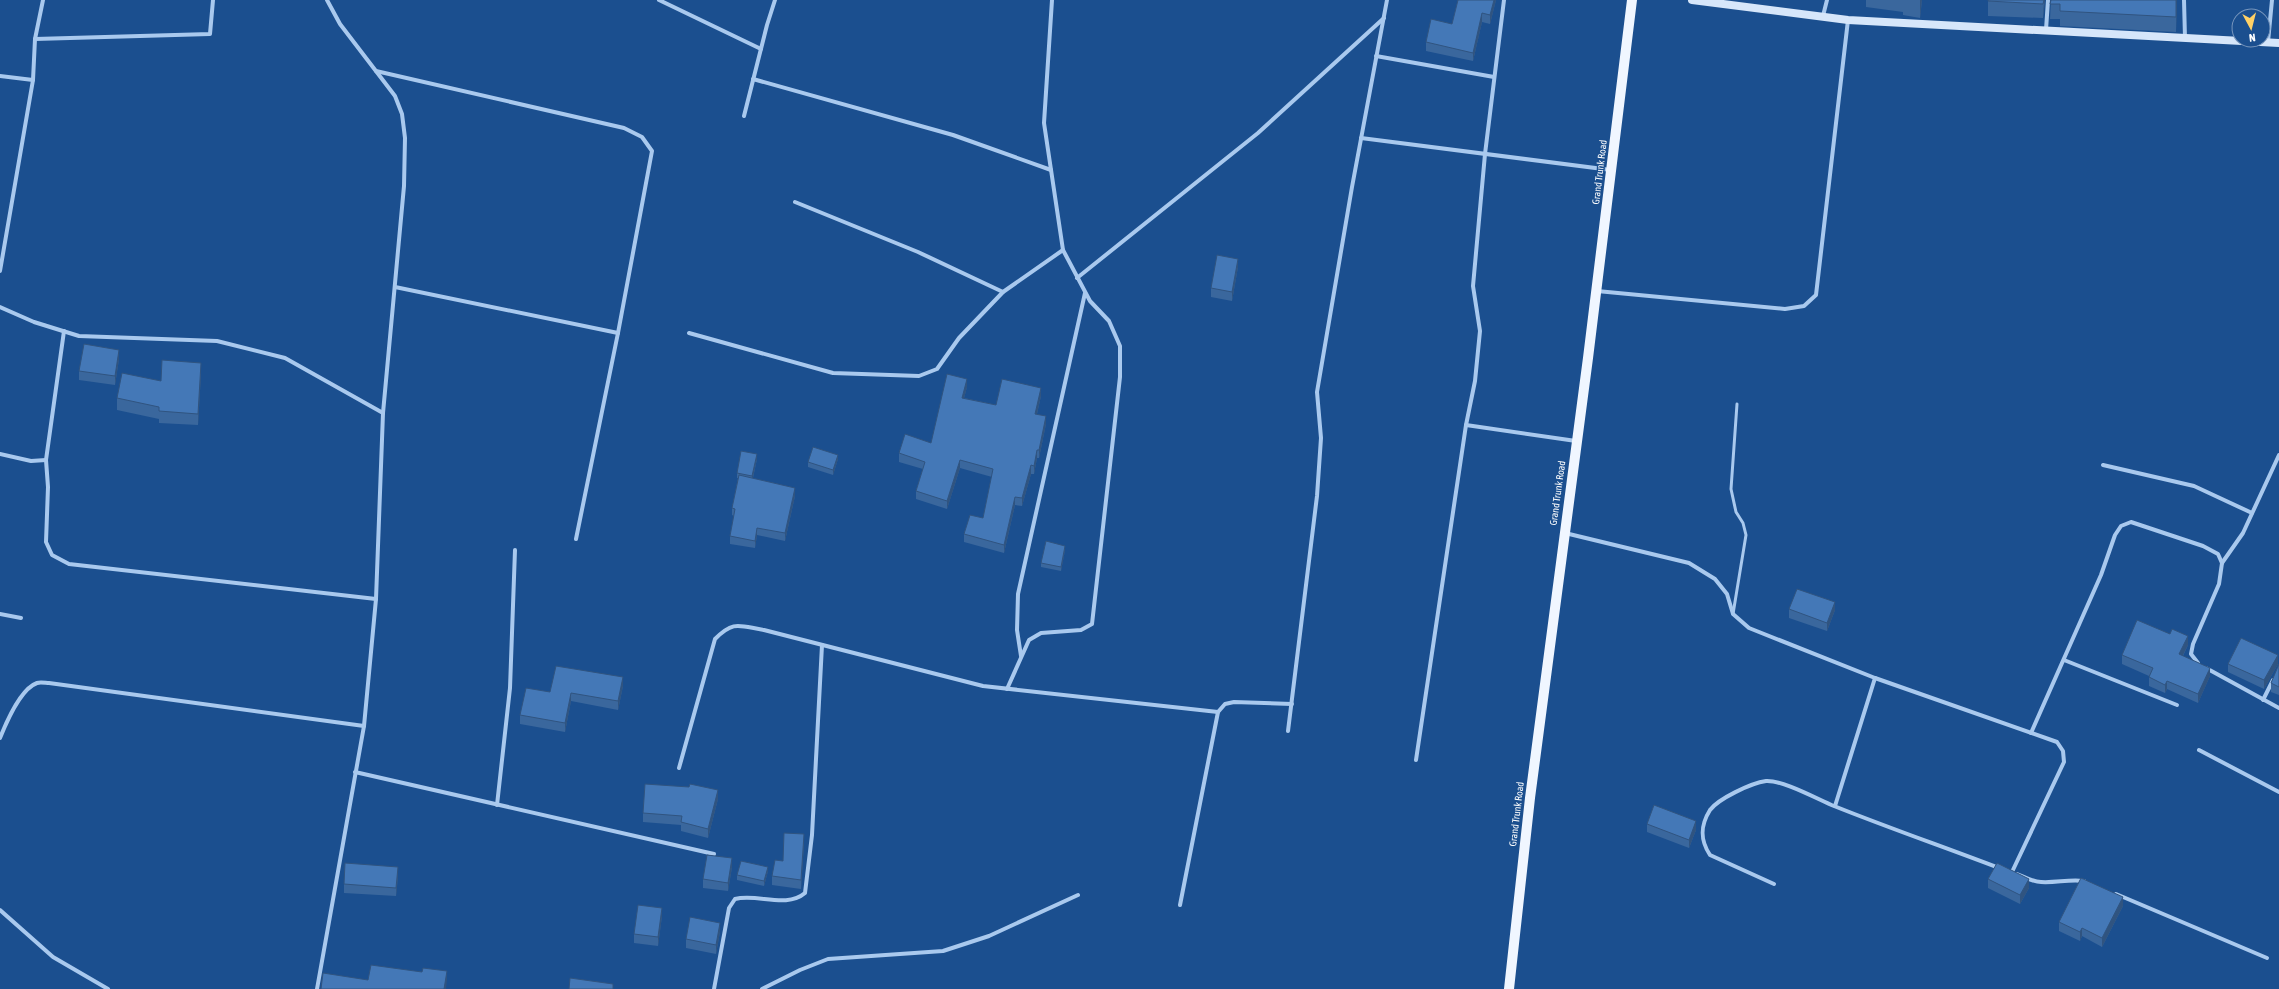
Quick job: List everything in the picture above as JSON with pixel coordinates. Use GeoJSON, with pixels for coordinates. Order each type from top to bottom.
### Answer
{"type":"FeatureCollection","features":[{"type":"Feature","properties":{"kind":"main road","name":"Grand Trunk Road"},"geometry":{"type":"LineString","coordinates":[[1509,989],[1518,895],[1632,0]]}},
{"type":"Feature","properties":{"kind":"street"},"geometry":{"type":"LineString","coordinates":[[0,271],[32,80],[35,39],[43,0]]}},
{"type":"Feature","properties":{"kind":"street"},"geometry":{"type":"LineString","coordinates":[[35,39],[210,34],[213,0]]}},
{"type":"Feature","properties":{"kind":"street"},"geometry":{"type":"LineString","coordinates":[[317,989],[364,726],[376,600],[383,413],[404,186],[405,138],[402,114],[395,96],[340,24],[327,0]]}},
{"type":"Feature","properties":{"kind":"street"},"geometry":{"type":"LineString","coordinates":[[659,0],[761,49]]}},
{"type":"Feature","properties":{"kind":"street"},"geometry":{"type":"LineString","coordinates":[[744,116],[775,0]]}},
{"type":"Feature","properties":{"kind":"street"},"geometry":{"type":"LineString","coordinates":[[1006,689],[1029,640],[1041,633],[1081,630],[1092,624],[1096,603],[1120,376],[1120,346],[1109,321],[1090,300],[1063,250],[1044,123],[1052,0]]}},
{"type":"Feature","properties":{"kind":"street"},"geometry":{"type":"LineString","coordinates":[[1288,731],[1317,496],[1321,438],[1318,392],[1361,138],[1387,0]]}},
{"type":"Feature","properties":{"kind":"street"},"geometry":{"type":"LineString","coordinates":[[1416,760],[1466,425],[1475,381],[1480,331],[1473,286],[1485,154],[1504,0]]}},
{"type":"Feature","properties":{"kind":"street"},"geometry":{"type":"LineString","coordinates":[[1692,0],[1848,20],[2231,40]]}},
{"type":"Feature","properties":{"kind":"street"},"geometry":{"type":"LineString","coordinates":[[1823,17],[1827,0]]}},
{"type":"Feature","properties":{"kind":"street"},"geometry":{"type":"LineString","coordinates":[[2046,30],[2048,0]]}},
{"type":"Feature","properties":{"kind":"street"},"geometry":{"type":"LineString","coordinates":[[2184,0],[2185,38]]}},
{"type":"Feature","properties":{"kind":"street"},"geometry":{"type":"LineString","coordinates":[[2271,10],[2272,0]]}},
{"type":"Feature","properties":{"kind":"street"},"geometry":{"type":"LineString","coordinates":[[1077,278],[1258,133],[1384,18]]}},
{"type":"Feature","properties":{"kind":"street"},"geometry":{"type":"LineString","coordinates":[[1596,291],[1785,309],[1804,306],[1816,295],[1848,20]]}},
{"type":"Feature","properties":{"kind":"street"},"geometry":{"type":"LineString","coordinates":[[1376,56],[1494,76]]}},
{"type":"Feature","properties":{"kind":"street"},"geometry":{"type":"LineString","coordinates":[[375,71],[624,128],[642,137],[652,151],[618,333],[576,539]]}},
{"type":"Feature","properties":{"kind":"street"},"geometry":{"type":"LineString","coordinates":[[0,76],[32,80]]}},
{"type":"Feature","properties":{"kind":"street"},"geometry":{"type":"LineString","coordinates":[[753,79],[954,135],[1051,170]]}},
{"type":"Feature","properties":{"kind":"street"},"geometry":{"type":"LineString","coordinates":[[1361,138],[1611,170]]}},
{"type":"Feature","properties":{"kind":"street"},"geometry":{"type":"LineString","coordinates":[[795,202],[918,252],[1003,292]]}},
{"type":"Feature","properties":{"kind":"street"},"geometry":{"type":"LineString","coordinates":[[689,333],[833,373],[919,376],[937,369],[960,338],[1003,292],[1063,250]]}},
{"type":"Feature","properties":{"kind":"street"},"geometry":{"type":"LineString","coordinates":[[395,287],[618,333]]}},
{"type":"Feature","properties":{"kind":"street"},"geometry":{"type":"LineString","coordinates":[[1021,657],[1016,630],[1018,594],[1085,292]]}},
{"type":"Feature","properties":{"kind":"street"},"geometry":{"type":"LineString","coordinates":[[0,307],[34,322],[79,336],[216,341],[285,358],[383,413]]}},
{"type":"Feature","properties":{"kind":"street"},"geometry":{"type":"LineString","coordinates":[[64,331],[46,460],[48,487],[46,542],[52,555],[69,564],[376,600]]}},
{"type":"Feature","properties":{"kind":"street"},"geometry":{"type":"LineString","coordinates":[[1466,425],[1577,441]]}},
{"type":"Feature","properties":{"kind":"street"},"geometry":{"type":"LineString","coordinates":[[0,454],[31,461],[46,460]]}},
{"type":"Feature","properties":{"kind":"street"},"geometry":{"type":"LineString","coordinates":[[2279,455],[2243,533],[2222,563],[2219,584],[2193,644],[2191,654],[2195,662],[2279,708]]}},
{"type":"Feature","properties":{"kind":"street"},"geometry":{"type":"LineString","coordinates":[[2103,465],[2194,486],[2252,513]]}},
{"type":"Feature","properties":{"kind":"street"},"geometry":{"type":"LineString","coordinates":[[2031,733],[2101,575],[2115,535],[2121,526],[2131,522],[2203,546],[2218,554],[2222,563]]}},
{"type":"Feature","properties":{"kind":"street"},"geometry":{"type":"LineString","coordinates":[[1564,533],[1689,563],[1715,579],[1727,594],[1733,614],[1749,628],[1875,678],[2057,742],[2063,751],[2064,762],[2012,872]]}},
{"type":"Feature","properties":{"kind":"street"},"geometry":{"type":"LineString","coordinates":[[498,805],[510,688],[515,550]]}},
{"type":"Feature","properties":{"kind":"street"},"geometry":{"type":"LineString","coordinates":[[0,614],[21,618]]}},
{"type":"Feature","properties":{"kind":"street"},"geometry":{"type":"LineString","coordinates":[[679,768],[715,639],[726,628],[734,626],[764,630],[983,686],[1218,712]]}},
{"type":"Feature","properties":{"kind":"street"},"geometry":{"type":"LineString","coordinates":[[714,989],[729,908],[735,899],[745,896],[788,900],[799,898],[806,893],[812,835],[822,645]]}},
{"type":"Feature","properties":{"kind":"street"},"geometry":{"type":"LineString","coordinates":[[2064,660],[2177,706]]}},
{"type":"Feature","properties":{"kind":"street"},"geometry":{"type":"LineString","coordinates":[[2263,700],[2276,674]]}},
{"type":"Feature","properties":{"kind":"street"},"geometry":{"type":"LineString","coordinates":[[1835,806],[1875,678]]}},
{"type":"Feature","properties":{"kind":"street"},"geometry":{"type":"LineString","coordinates":[[0,738],[6,722],[25,690],[37,683],[57,684],[364,726]]}},
{"type":"Feature","properties":{"kind":"street"},"geometry":{"type":"LineString","coordinates":[[1180,905],[1218,712],[1225,704],[1234,702],[1292,704]]}},
{"type":"Feature","properties":{"kind":"street"},"geometry":{"type":"LineString","coordinates":[[2199,750],[2279,792]]}},
{"type":"Feature","properties":{"kind":"street"},"geometry":{"type":"LineString","coordinates":[[355,772],[714,854]]}},
{"type":"Feature","properties":{"kind":"street"},"geometry":{"type":"LineString","coordinates":[[1774,884],[1710,855],[1701,835],[1706,818],[1715,804],[1751,785],[1767,781],[1781,784],[1835,806],[2039,882],[2053,882],[2071,879],[2093,884]]}},
{"type":"Feature","properties":{"kind":"street"},"geometry":{"type":"LineString","coordinates":[[2108,891],[2267,958]]}},
{"type":"Feature","properties":{"kind":"street"},"geometry":{"type":"LineString","coordinates":[[762,989],[800,970],[828,959],[943,951],[989,936],[1078,895]]}},
{"type":"Feature","properties":{"kind":"street"},"geometry":{"type":"LineString","coordinates":[[0,910],[53,957],[108,989]]}},
{"type":"Feature","properties":{"kind":"lane"},"geometry":{"type":"LineString","coordinates":[[1733,614],[1746,535],[1743,523],[1736,512],[1731,489],[1737,404]]}},
{"type":"Feature","properties":{"kind":"building"},"geometry":{"type":"Polygon","coordinates":[[[1458,0],[1494,0],[1490,15],[1482,13],[1473,53],[1426,42],[1431,19],[1452,24],[1458,0]]]}},
{"type":"Feature","properties":{"kind":"building"},"geometry":{"type":"Polygon","coordinates":[[[1988,0],[2044,0],[2043,4],[1988,0]]]}},
{"type":"Feature","properties":{"kind":"building"},"geometry":{"type":"Polygon","coordinates":[[[2051,0],[2176,0],[2176,17],[2060,11],[2060,4],[2050,4],[2051,0]]]}},
{"type":"Feature","properties":{"kind":"building"},"geometry":{"type":"Polygon","coordinates":[[[1217,255],[1238,259],[1232,292],[1211,288],[1217,255]]]}},
{"type":"Feature","properties":{"kind":"building"},"geometry":{"type":"Polygon","coordinates":[[[84,344],[119,350],[115,376],[79,371],[84,344]]]}},
{"type":"Feature","properties":{"kind":"building"},"geometry":{"type":"Polygon","coordinates":[[[162,360],[201,363],[198,414],[159,411],[159,407],[117,398],[122,373],[161,381],[162,360]]]}},
{"type":"Feature","properties":{"kind":"building"},"geometry":{"type":"Polygon","coordinates":[[[947,374],[967,379],[962,398],[996,405],[1002,379],[1041,388],[1035,414],[1046,416],[1039,450],[1037,450],[1034,466],[1031,465],[1022,498],[1015,497],[1004,545],[964,534],[970,515],[983,518],[993,469],[960,460],[947,501],[916,491],[925,462],[899,453],[905,434],[931,443],[947,374]]]}},
{"type":"Feature","properties":{"kind":"building"},"geometry":{"type":"Polygon","coordinates":[[[813,447],[838,455],[833,470],[808,462],[813,447]]]}},
{"type":"Feature","properties":{"kind":"building"},"geometry":{"type":"Polygon","coordinates":[[[741,451],[757,454],[752,476],[737,473],[741,451]]]}},
{"type":"Feature","properties":{"kind":"building"},"geometry":{"type":"Polygon","coordinates":[[[739,475],[795,488],[785,533],[757,528],[755,541],[730,536],[735,509],[732,508],[739,475]]]}},
{"type":"Feature","properties":{"kind":"building"},"geometry":{"type":"Polygon","coordinates":[[[1046,541],[1065,546],[1061,567],[1041,563],[1046,541]]]}},
{"type":"Feature","properties":{"kind":"building"},"geometry":{"type":"Polygon","coordinates":[[[1797,589],[1835,602],[1827,623],[1789,609],[1797,589]]]}},
{"type":"Feature","properties":{"kind":"building"},"geometry":{"type":"Polygon","coordinates":[[[2137,620],[2170,634],[2172,629],[2188,636],[2179,654],[2210,668],[2198,694],[2167,681],[2165,685],[2149,677],[2153,668],[2122,655],[2137,620]]]}},
{"type":"Feature","properties":{"kind":"building"},"geometry":{"type":"Polygon","coordinates":[[[2241,638],[2278,655],[2264,680],[2228,664],[2241,638]]]}},
{"type":"Feature","properties":{"kind":"building"},"geometry":{"type":"Polygon","coordinates":[[[2279,664],[2279,687],[2271,683],[2279,664]]]}},
{"type":"Feature","properties":{"kind":"building"},"geometry":{"type":"Polygon","coordinates":[[[556,666],[623,677],[618,701],[571,693],[565,723],[520,715],[526,688],[550,692],[556,666]]]}},
{"type":"Feature","properties":{"kind":"building"},"geometry":{"type":"Polygon","coordinates":[[[645,784],[689,787],[690,784],[718,790],[708,829],[681,822],[682,816],[643,813],[645,784]]]}},
{"type":"Feature","properties":{"kind":"building"},"geometry":{"type":"Polygon","coordinates":[[[1654,805],[1696,821],[1689,840],[1647,824],[1654,805]]]}},
{"type":"Feature","properties":{"kind":"building"},"geometry":{"type":"Polygon","coordinates":[[[784,833],[804,834],[801,880],[772,876],[775,860],[783,861],[784,833]]]}},
{"type":"Feature","properties":{"kind":"building"},"geometry":{"type":"Polygon","coordinates":[[[707,855],[732,858],[728,883],[703,879],[707,855]]]}},
{"type":"Feature","properties":{"kind":"building"},"geometry":{"type":"Polygon","coordinates":[[[741,861],[768,867],[764,881],[737,875],[741,861]]]}},
{"type":"Feature","properties":{"kind":"building"},"geometry":{"type":"Polygon","coordinates":[[[345,863],[398,867],[396,888],[344,884],[345,863]]]}},
{"type":"Feature","properties":{"kind":"building"},"geometry":{"type":"Polygon","coordinates":[[[1997,863],[2029,879],[2020,895],[1988,879],[1997,863]]]}},
{"type":"Feature","properties":{"kind":"building"},"geometry":{"type":"Polygon","coordinates":[[[2081,878],[2123,897],[2102,938],[2082,928],[2080,932],[2059,922],[2081,878]]]}},
{"type":"Feature","properties":{"kind":"building"},"geometry":{"type":"Polygon","coordinates":[[[638,905],[662,908],[658,937],[634,934],[638,905]]]}},
{"type":"Feature","properties":{"kind":"building"},"geometry":{"type":"Polygon","coordinates":[[[690,917],[720,923],[716,945],[686,939],[690,917]]]}},
{"type":"Feature","properties":{"kind":"building"},"geometry":{"type":"Polygon","coordinates":[[[371,965],[422,972],[423,968],[447,971],[444,989],[321,989],[323,973],[368,980],[371,965]]]}},
{"type":"Feature","properties":{"kind":"building"},"geometry":{"type":"Polygon","coordinates":[[[570,978],[613,984],[613,989],[569,989],[570,978]]]}}]}
